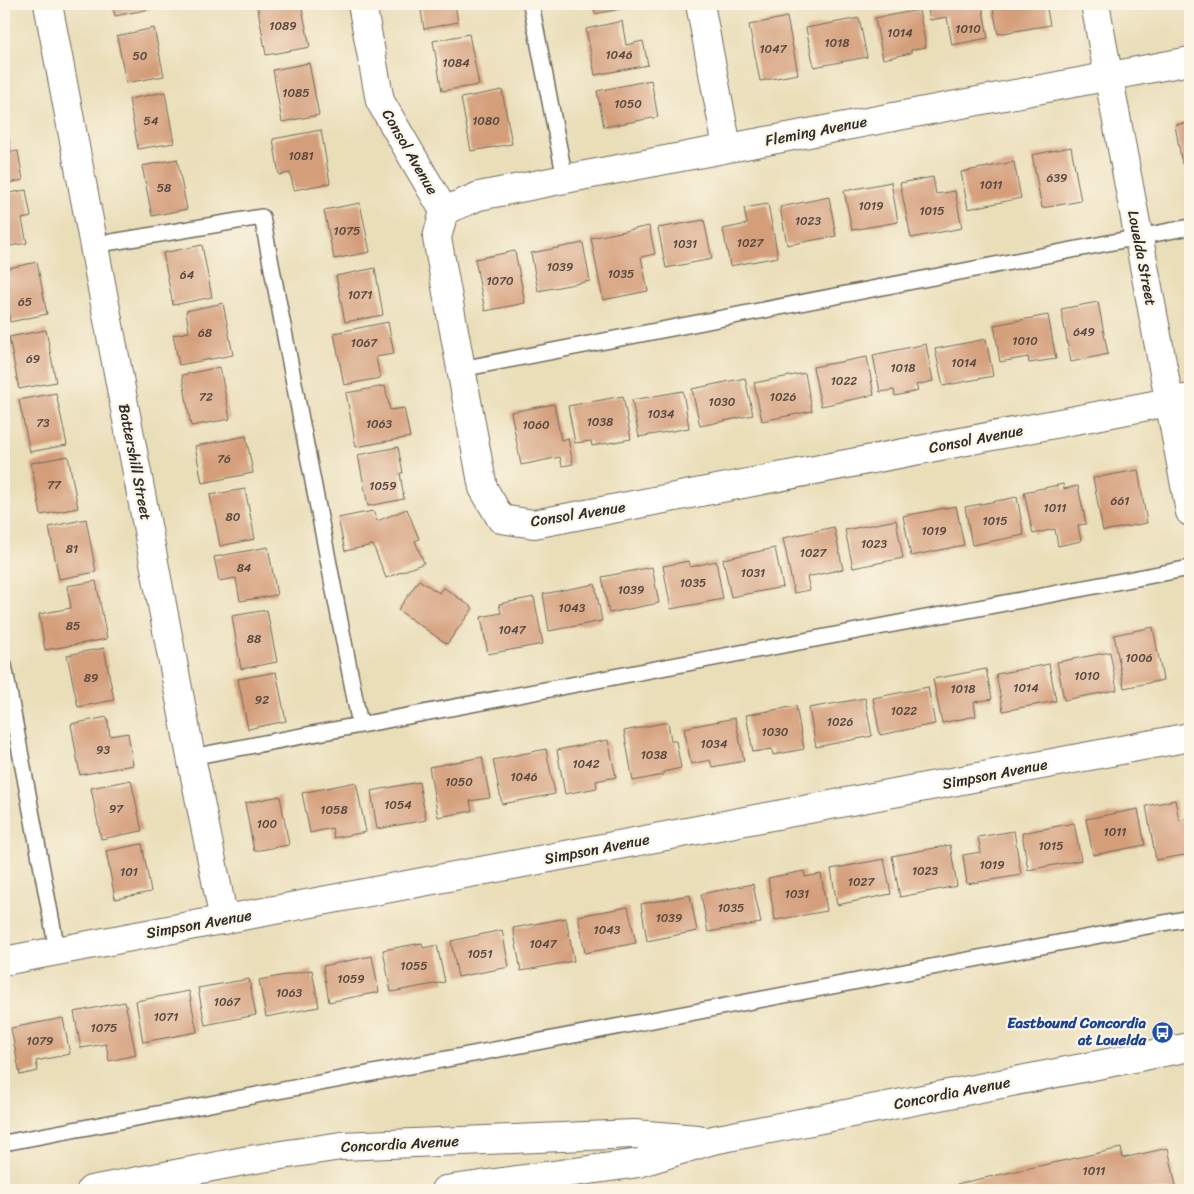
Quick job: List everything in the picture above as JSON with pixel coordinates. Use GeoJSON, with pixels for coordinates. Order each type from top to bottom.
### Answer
{"type":"FeatureCollection","features":[{"type":"Feature","properties":{"kind":"street","name":"Battershill Street"},"geometry":{"type":"LineString","coordinates":[[48,4],[191,757],[224,920]]}},
{"type":"Feature","properties":{"kind":"street","name":"Consol Avenue"},"geometry":{"type":"LineString","coordinates":[[362,4],[380,101],[444,211],[437,238],[482,488],[501,519],[534,524],[1180,400]]}},
{"type":"Feature","properties":{"kind":"street"},"geometry":{"type":"LineString","coordinates":[[700,4],[727,147]]}},
{"type":"Feature","properties":{"kind":"street","name":"Louelda Street"},"geometry":{"type":"LineString","coordinates":[[1095,4],[1138,237],[1180,400],[1190,512]]}},
{"type":"Feature","properties":{"kind":"street","name":"Fleming Avenue"},"geometry":{"type":"LineString","coordinates":[[444,211],[479,196],[727,147],[1190,61]]}},
{"type":"Feature","properties":{"kind":"street","name":"Simpson Avenue"},"geometry":{"type":"LineString","coordinates":[[4,961],[1190,737]]}},
{"type":"Feature","properties":{"kind":"street","name":"Concordia Avenue"},"geometry":{"type":"LineString","coordinates":[[445,1190],[640,1162],[713,1140],[1190,1047]]}},
{"type":"Feature","properties":{"kind":"street","name":"Concordia Avenue"},"geometry":{"type":"LineString","coordinates":[[91,1190],[249,1160],[341,1146],[634,1134],[713,1140]]}},
{"type":"Feature","properties":{"kind":"lane"},"geometry":{"type":"LineString","coordinates":[[531,4],[565,179]]}},
{"type":"Feature","properties":{"kind":"lane"},"geometry":{"type":"LineString","coordinates":[[94,245],[262,217],[360,725]]}},
{"type":"Feature","properties":{"kind":"lane"},"geometry":{"type":"LineString","coordinates":[[461,370],[1190,227]]}},
{"type":"Feature","properties":{"kind":"lane"},"geometry":{"type":"LineString","coordinates":[[191,757],[1190,568]]}},
{"type":"Feature","properties":{"kind":"lane"},"geometry":{"type":"LineString","coordinates":[[4,665],[57,950]]}},
{"type":"Feature","properties":{"kind":"lane"},"geometry":{"type":"LineString","coordinates":[[4,1143],[1190,918]]}},
{"type":"Feature","properties":{"kind":"building"},"geometry":{"type":"Polygon","coordinates":[[[112,4],[149,4],[150,9],[115,16],[112,4]]]}},
{"type":"Feature","properties":{"kind":"building"},"geometry":{"type":"Polygon","coordinates":[[[257,4],[301,4],[310,47],[266,55],[257,4]]]}},
{"type":"Feature","properties":{"kind":"building"},"geometry":{"type":"Polygon","coordinates":[[[420,4],[455,4],[458,22],[424,29],[420,4]]]}},
{"type":"Feature","properties":{"kind":"building"},"geometry":{"type":"Polygon","coordinates":[[[594,4],[634,4],[635,6],[595,14],[594,4]]]}},
{"type":"Feature","properties":{"kind":"building"},"geometry":{"type":"Polygon","coordinates":[[[927,4],[982,4],[988,38],[952,45],[947,17],[930,20],[927,4]]]}},
{"type":"Feature","properties":{"kind":"building"},"geometry":{"type":"Polygon","coordinates":[[[992,4],[1046,4],[1050,25],[998,34],[992,4]]]}},
{"type":"Feature","properties":{"kind":"building"},"geometry":{"type":"Polygon","coordinates":[[[919,10],[926,47],[911,50],[911,53],[883,59],[875,18],[919,10]]]}},
{"type":"Feature","properties":{"kind":"building"},"geometry":{"type":"Polygon","coordinates":[[[787,17],[798,74],[760,81],[749,25],[787,17]]]}},
{"type":"Feature","properties":{"kind":"building"},"geometry":{"type":"Polygon","coordinates":[[[859,18],[867,57],[814,67],[806,28],[859,18]]]}},
{"type":"Feature","properties":{"kind":"building"},"geometry":{"type":"Polygon","coordinates":[[[622,21],[626,45],[643,41],[648,65],[595,75],[586,29],[622,21]]]}},
{"type":"Feature","properties":{"kind":"building"},"geometry":{"type":"Polygon","coordinates":[[[154,28],[164,76],[126,83],[117,36],[154,28]]]}},
{"type":"Feature","properties":{"kind":"building"},"geometry":{"type":"Polygon","coordinates":[[[469,34],[479,85],[442,91],[433,41],[469,34]]]}},
{"type":"Feature","properties":{"kind":"building"},"geometry":{"type":"Polygon","coordinates":[[[309,63],[319,115],[282,122],[273,70],[309,63]]]}},
{"type":"Feature","properties":{"kind":"building"},"geometry":{"type":"Polygon","coordinates":[[[651,80],[658,117],[604,127],[597,91],[651,80]]]}},
{"type":"Feature","properties":{"kind":"building"},"geometry":{"type":"Polygon","coordinates":[[[4,86],[10,111],[4,112],[4,86]]]}},
{"type":"Feature","properties":{"kind":"building"},"geometry":{"type":"Polygon","coordinates":[[[502,90],[512,144],[471,151],[461,98],[502,90]]]}},
{"type":"Feature","properties":{"kind":"building"},"geometry":{"type":"Polygon","coordinates":[[[165,92],[174,143],[138,149],[129,99],[165,92]]]}},
{"type":"Feature","properties":{"kind":"building"},"geometry":{"type":"Polygon","coordinates":[[[1190,122],[1190,162],[1182,164],[1175,125],[1190,122]]]}},
{"type":"Feature","properties":{"kind":"building"},"geometry":{"type":"Polygon","coordinates":[[[321,130],[330,183],[294,190],[290,173],[279,175],[273,139],[321,130]]]}},
{"type":"Feature","properties":{"kind":"building"},"geometry":{"type":"Polygon","coordinates":[[[4,131],[7,131],[11,152],[18,151],[23,180],[4,184],[4,131]]]}},
{"type":"Feature","properties":{"kind":"building"},"geometry":{"type":"Polygon","coordinates":[[[1071,147],[1081,201],[1042,208],[1032,155],[1071,147]]]}},
{"type":"Feature","properties":{"kind":"building"},"geometry":{"type":"Polygon","coordinates":[[[177,159],[187,209],[152,216],[142,166],[177,159]]]}},
{"type":"Feature","properties":{"kind":"building"},"geometry":{"type":"Polygon","coordinates":[[[1014,162],[1021,198],[968,209],[961,172],[1014,162]]]}},
{"type":"Feature","properties":{"kind":"building"},"geometry":{"type":"Polygon","coordinates":[[[933,177],[936,194],[955,191],[962,228],[911,238],[900,183],[933,177]]]}},
{"type":"Feature","properties":{"kind":"building"},"geometry":{"type":"Polygon","coordinates":[[[891,182],[898,222],[852,230],[844,191],[891,182]]]}},
{"type":"Feature","properties":{"kind":"building"},"geometry":{"type":"Polygon","coordinates":[[[26,190],[31,217],[22,219],[27,243],[4,247],[4,194],[26,190]]]}},
{"type":"Feature","properties":{"kind":"building"},"geometry":{"type":"Polygon","coordinates":[[[829,197],[836,236],[787,245],[780,207],[829,197]]]}},
{"type":"Feature","properties":{"kind":"building"},"geometry":{"type":"Polygon","coordinates":[[[360,203],[370,252],[334,259],[324,210],[360,203]]]}},
{"type":"Feature","properties":{"kind":"building"},"geometry":{"type":"Polygon","coordinates":[[[768,204],[778,257],[730,266],[723,229],[747,224],[744,208],[768,204]]]}},
{"type":"Feature","properties":{"kind":"building"},"geometry":{"type":"Polygon","coordinates":[[[704,220],[712,259],[666,268],[658,228],[704,220]]]}},
{"type":"Feature","properties":{"kind":"building"},"geometry":{"type":"Polygon","coordinates":[[[649,226],[655,254],[641,257],[648,291],[603,300],[591,238],[649,226]]]}},
{"type":"Feature","properties":{"kind":"building"},"geometry":{"type":"Polygon","coordinates":[[[583,243],[590,281],[538,291],[531,253],[583,243]]]}},
{"type":"Feature","properties":{"kind":"building"},"geometry":{"type":"Polygon","coordinates":[[[202,245],[212,297],[173,305],[163,253],[202,245]]]}},
{"type":"Feature","properties":{"kind":"building"},"geometry":{"type":"Polygon","coordinates":[[[515,251],[525,303],[485,311],[475,259],[515,251]]]}},
{"type":"Feature","properties":{"kind":"building"},"geometry":{"type":"Polygon","coordinates":[[[37,262],[47,314],[10,322],[4,290],[4,269],[37,262]]]}},
{"type":"Feature","properties":{"kind":"building"},"geometry":{"type":"Polygon","coordinates":[[[375,268],[383,315],[345,322],[336,276],[375,268]]]}},
{"type":"Feature","properties":{"kind":"building"},"geometry":{"type":"Polygon","coordinates":[[[1098,302],[1108,354],[1071,362],[1061,309],[1098,302]]]}},
{"type":"Feature","properties":{"kind":"building"},"geometry":{"type":"Polygon","coordinates":[[[223,303],[233,355],[179,365],[173,335],[189,332],[186,311],[223,303]]]}},
{"type":"Feature","properties":{"kind":"building"},"geometry":{"type":"Polygon","coordinates":[[[1048,315],[1056,359],[1029,363],[1028,357],[1000,362],[994,325],[1048,315]]]}},
{"type":"Feature","properties":{"kind":"building"},"geometry":{"type":"Polygon","coordinates":[[[388,322],[394,354],[376,357],[380,378],[344,385],[334,333],[388,322]]]}},
{"type":"Feature","properties":{"kind":"building"},"geometry":{"type":"Polygon","coordinates":[[[46,330],[56,382],[19,389],[9,337],[46,330]]]}},
{"type":"Feature","properties":{"kind":"building"},"geometry":{"type":"Polygon","coordinates":[[[986,339],[993,376],[943,386],[935,349],[986,339]]]}},
{"type":"Feature","properties":{"kind":"building"},"geometry":{"type":"Polygon","coordinates":[[[926,344],[933,381],[916,385],[918,391],[895,396],[894,390],[880,392],[873,355],[926,344]]]}},
{"type":"Feature","properties":{"kind":"building"},"geometry":{"type":"Polygon","coordinates":[[[867,357],[874,395],[821,406],[813,367],[867,357]]]}},
{"type":"Feature","properties":{"kind":"building"},"geometry":{"type":"Polygon","coordinates":[[[220,367],[230,419],[191,426],[182,375],[220,367]]]}},
{"type":"Feature","properties":{"kind":"building"},"geometry":{"type":"Polygon","coordinates":[[[805,373],[812,411],[762,421],[754,383],[805,373]]]}},
{"type":"Feature","properties":{"kind":"building"},"geometry":{"type":"Polygon","coordinates":[[[745,378],[753,415],[700,426],[692,389],[745,378]]]}},
{"type":"Feature","properties":{"kind":"building"},"geometry":{"type":"Polygon","coordinates":[[[385,386],[390,410],[404,408],[410,437],[356,447],[346,393],[385,386]]]}},
{"type":"Feature","properties":{"kind":"building"},"geometry":{"type":"Polygon","coordinates":[[[683,391],[689,428],[639,437],[632,400],[683,391]]]}},
{"type":"Feature","properties":{"kind":"building"},"geometry":{"type":"Polygon","coordinates":[[[56,393],[67,445],[30,452],[19,400],[56,393]]]}},
{"type":"Feature","properties":{"kind":"building"},"geometry":{"type":"Polygon","coordinates":[[[623,396],[631,439],[592,446],[591,441],[575,443],[568,406],[623,396]]]}},
{"type":"Feature","properties":{"kind":"building"},"geometry":{"type":"Polygon","coordinates":[[[554,404],[561,440],[568,438],[573,464],[562,466],[560,457],[521,465],[511,412],[554,404]]]}},
{"type":"Feature","properties":{"kind":"building"},"geometry":{"type":"Polygon","coordinates":[[[246,436],[253,473],[202,483],[195,446],[246,436]]]}},
{"type":"Feature","properties":{"kind":"building"},"geometry":{"type":"Polygon","coordinates":[[[398,447],[403,473],[400,473],[404,499],[368,506],[358,455],[398,447]]]}},
{"type":"Feature","properties":{"kind":"building"},"geometry":{"type":"Polygon","coordinates":[[[68,456],[78,508],[41,515],[31,463],[68,456]]]}},
{"type":"Feature","properties":{"kind":"building"},"geometry":{"type":"Polygon","coordinates":[[[1138,470],[1147,523],[1103,531],[1093,478],[1138,470]]]}},
{"type":"Feature","properties":{"kind":"building"},"geometry":{"type":"Polygon","coordinates":[[[1063,484],[1064,489],[1078,486],[1086,524],[1078,525],[1081,541],[1058,546],[1055,529],[1033,534],[1024,492],[1063,484]]]}},
{"type":"Feature","properties":{"kind":"building"},"geometry":{"type":"Polygon","coordinates":[[[245,489],[255,539],[220,546],[210,495],[245,489]]]}},
{"type":"Feature","properties":{"kind":"building"},"geometry":{"type":"Polygon","coordinates":[[[1017,497],[1024,535],[972,545],[965,507],[1017,497]]]}},
{"type":"Feature","properties":{"kind":"building"},"geometry":{"type":"Polygon","coordinates":[[[956,506],[964,545],[911,556],[903,516],[956,506]]]}},
{"type":"Feature","properties":{"kind":"building"},"geometry":{"type":"Polygon","coordinates":[[[407,509],[419,539],[415,541],[424,563],[386,578],[373,545],[345,551],[338,518],[373,511],[377,521],[407,509]]]}},
{"type":"Feature","properties":{"kind":"building"},"geometry":{"type":"Polygon","coordinates":[[[86,519],[96,572],[59,579],[49,527],[86,519]]]}},
{"type":"Feature","properties":{"kind":"building"},"geometry":{"type":"Polygon","coordinates":[[[896,520],[903,558],[853,568],[845,530],[896,520]]]}},
{"type":"Feature","properties":{"kind":"building"},"geometry":{"type":"Polygon","coordinates":[[[834,527],[843,569],[807,577],[810,590],[794,593],[783,538],[834,527]]]}},
{"type":"Feature","properties":{"kind":"building"},"geometry":{"type":"Polygon","coordinates":[[[268,547],[277,595],[240,601],[236,578],[219,581],[214,557],[268,547]]]}},
{"type":"Feature","properties":{"kind":"building"},"geometry":{"type":"Polygon","coordinates":[[[775,548],[783,587],[731,597],[723,559],[775,548]]]}},
{"type":"Feature","properties":{"kind":"building"},"geometry":{"type":"Polygon","coordinates":[[[689,561],[690,567],[716,561],[723,599],[671,609],[663,566],[689,561]]]}},
{"type":"Feature","properties":{"kind":"building"},"geometry":{"type":"Polygon","coordinates":[[[652,567],[659,603],[609,613],[602,577],[652,567]]]}},
{"type":"Feature","properties":{"kind":"building"},"geometry":{"type":"Polygon","coordinates":[[[419,580],[439,593],[443,587],[473,608],[447,644],[398,610],[419,580]]]}},
{"type":"Feature","properties":{"kind":"building"},"geometry":{"type":"Polygon","coordinates":[[[96,581],[107,639],[45,650],[39,614],[71,608],[67,586],[96,581]]]}},
{"type":"Feature","properties":{"kind":"building"},"geometry":{"type":"Polygon","coordinates":[[[595,584],[602,621],[549,631],[543,594],[595,584]]]}},
{"type":"Feature","properties":{"kind":"building"},"geometry":{"type":"Polygon","coordinates":[[[534,597],[543,644],[488,654],[481,617],[501,613],[499,604],[534,597]]]}},
{"type":"Feature","properties":{"kind":"building"},"geometry":{"type":"Polygon","coordinates":[[[267,610],[277,662],[241,669],[232,616],[267,610]]]}},
{"type":"Feature","properties":{"kind":"building"},"geometry":{"type":"Polygon","coordinates":[[[1153,627],[1163,680],[1124,688],[1114,635],[1153,627]]]}},
{"type":"Feature","properties":{"kind":"building"},"geometry":{"type":"Polygon","coordinates":[[[104,648],[114,700],[78,707],[67,655],[104,648]]]}},
{"type":"Feature","properties":{"kind":"building"},"geometry":{"type":"Polygon","coordinates":[[[1110,652],[1117,690],[1064,700],[1057,662],[1110,652]]]}},
{"type":"Feature","properties":{"kind":"building"},"geometry":{"type":"Polygon","coordinates":[[[1049,664],[1056,701],[1003,711],[996,674],[1049,664]]]}},
{"type":"Feature","properties":{"kind":"building"},"geometry":{"type":"Polygon","coordinates":[[[986,669],[992,699],[974,702],[976,716],[942,723],[933,679],[986,669]]]}},
{"type":"Feature","properties":{"kind":"building"},"geometry":{"type":"Polygon","coordinates":[[[276,672],[286,721],[248,729],[238,679],[276,672]]]}},
{"type":"Feature","properties":{"kind":"building"},"geometry":{"type":"Polygon","coordinates":[[[928,687],[935,724],[880,735],[873,698],[928,687]]]}},
{"type":"Feature","properties":{"kind":"building"},"geometry":{"type":"Polygon","coordinates":[[[865,698],[872,736],[816,747],[809,708],[865,698]]]}},
{"type":"Feature","properties":{"kind":"building"},"geometry":{"type":"Polygon","coordinates":[[[796,706],[804,749],[773,755],[772,749],[753,752],[746,715],[796,706]]]}},
{"type":"Feature","properties":{"kind":"building"},"geometry":{"type":"Polygon","coordinates":[[[107,717],[110,736],[128,733],[133,765],[80,775],[71,724],[107,717]]]}},
{"type":"Feature","properties":{"kind":"building"},"geometry":{"type":"Polygon","coordinates":[[[735,718],[744,761],[712,767],[710,760],[691,764],[684,728],[735,718]]]}},
{"type":"Feature","properties":{"kind":"building"},"geometry":{"type":"Polygon","coordinates":[[[668,722],[671,741],[676,741],[681,768],[663,772],[663,775],[633,781],[624,731],[668,722]]]}},
{"type":"Feature","properties":{"kind":"building"},"geometry":{"type":"Polygon","coordinates":[[[608,740],[616,777],[596,781],[597,788],[565,794],[557,750],[608,740]]]}},
{"type":"Feature","properties":{"kind":"building"},"geometry":{"type":"Polygon","coordinates":[[[546,749],[555,794],[502,804],[493,760],[546,749]]]}},
{"type":"Feature","properties":{"kind":"building"},"geometry":{"type":"Polygon","coordinates":[[[482,757],[490,798],[470,801],[472,811],[438,817],[429,767],[482,757]]]}},
{"type":"Feature","properties":{"kind":"building"},"geometry":{"type":"Polygon","coordinates":[[[131,780],[142,831],[101,839],[91,788],[131,780]]]}},
{"type":"Feature","properties":{"kind":"building"},"geometry":{"type":"Polygon","coordinates":[[[356,782],[366,832],[334,838],[332,828],[310,833],[302,793],[356,782]]]}},
{"type":"Feature","properties":{"kind":"building"},"geometry":{"type":"Polygon","coordinates":[[[419,782],[426,820],[377,829],[371,791],[419,782]]]}},
{"type":"Feature","properties":{"kind":"building"},"geometry":{"type":"Polygon","coordinates":[[[280,796],[289,845],[254,851],[245,803],[280,796]]]}},
{"type":"Feature","properties":{"kind":"building"},"geometry":{"type":"Polygon","coordinates":[[[1175,800],[1179,820],[1190,818],[1190,854],[1156,860],[1146,806],[1175,800]]]}},
{"type":"Feature","properties":{"kind":"building"},"geometry":{"type":"Polygon","coordinates":[[[1138,809],[1145,845],[1093,855],[1086,819],[1138,809]]]}},
{"type":"Feature","properties":{"kind":"building"},"geometry":{"type":"Polygon","coordinates":[[[1074,823],[1081,860],[1028,870],[1022,833],[1074,823]]]}},
{"type":"Feature","properties":{"kind":"building"},"geometry":{"type":"Polygon","coordinates":[[[1014,831],[1021,875],[967,884],[963,855],[981,852],[978,837],[1014,831]]]}},
{"type":"Feature","properties":{"kind":"building"},"geometry":{"type":"Polygon","coordinates":[[[142,844],[151,892],[115,899],[106,851],[142,844]]]}},
{"type":"Feature","properties":{"kind":"building"},"geometry":{"type":"Polygon","coordinates":[[[950,845],[957,886],[900,897],[892,856],[950,845]]]}},
{"type":"Feature","properties":{"kind":"building"},"geometry":{"type":"Polygon","coordinates":[[[884,859],[891,894],[837,905],[831,869],[884,859]]]}},
{"type":"Feature","properties":{"kind":"building"},"geometry":{"type":"Polygon","coordinates":[[[804,871],[805,877],[821,874],[827,911],[775,920],[768,878],[804,871]]]}},
{"type":"Feature","properties":{"kind":"building"},"geometry":{"type":"Polygon","coordinates":[[[753,884],[761,923],[708,932],[701,894],[753,884]]]}},
{"type":"Feature","properties":{"kind":"building"},"geometry":{"type":"Polygon","coordinates":[[[690,895],[697,931],[647,941],[641,904],[690,895]]]}},
{"type":"Feature","properties":{"kind":"building"},"geometry":{"type":"Polygon","coordinates":[[[628,907],[636,943],[585,953],[578,916],[628,907]]]}},
{"type":"Feature","properties":{"kind":"building"},"geometry":{"type":"Polygon","coordinates":[[[566,918],[574,961],[521,971],[513,928],[566,918]]]}},
{"type":"Feature","properties":{"kind":"building"},"geometry":{"type":"Polygon","coordinates":[[[502,930],[509,967],[458,977],[451,941],[502,930]]]}},
{"type":"Feature","properties":{"kind":"building"},"geometry":{"type":"Polygon","coordinates":[[[422,943],[423,948],[437,945],[445,982],[391,992],[383,950],[422,943]]]}},
{"type":"Feature","properties":{"kind":"building"},"geometry":{"type":"Polygon","coordinates":[[[372,956],[379,992],[329,1002],[323,966],[372,956]]]}},
{"type":"Feature","properties":{"kind":"building"},"geometry":{"type":"Polygon","coordinates":[[[312,970],[319,1007],[266,1017],[259,980],[312,970]]]}},
{"type":"Feature","properties":{"kind":"building"},"geometry":{"type":"Polygon","coordinates":[[[249,979],[256,1015],[205,1025],[198,988],[249,979]]]}},
{"type":"Feature","properties":{"kind":"building"},"geometry":{"type":"Polygon","coordinates":[[[189,991],[197,1032],[143,1042],[136,1001],[189,991]]]}},
{"type":"Feature","properties":{"kind":"building"},"geometry":{"type":"Polygon","coordinates":[[[125,1002],[136,1055],[109,1061],[106,1044],[81,1048],[74,1012],[125,1002]]]}},
{"type":"Feature","properties":{"kind":"building"},"geometry":{"type":"Polygon","coordinates":[[[63,1018],[70,1054],[36,1061],[38,1071],[20,1075],[11,1028],[63,1018]]]}},
{"type":"Feature","properties":{"kind":"building"},"geometry":{"type":"Polygon","coordinates":[[[1121,1148],[1123,1158],[1168,1148],[1177,1190],[958,1190],[957,1184],[1121,1148]]]}},
{"type":"Feature","properties":{"kind":"place","name":"Eastbound Concordia at Louelda"},"geometry":{"type":"Point","coordinates":[1162,1032]}}]}
